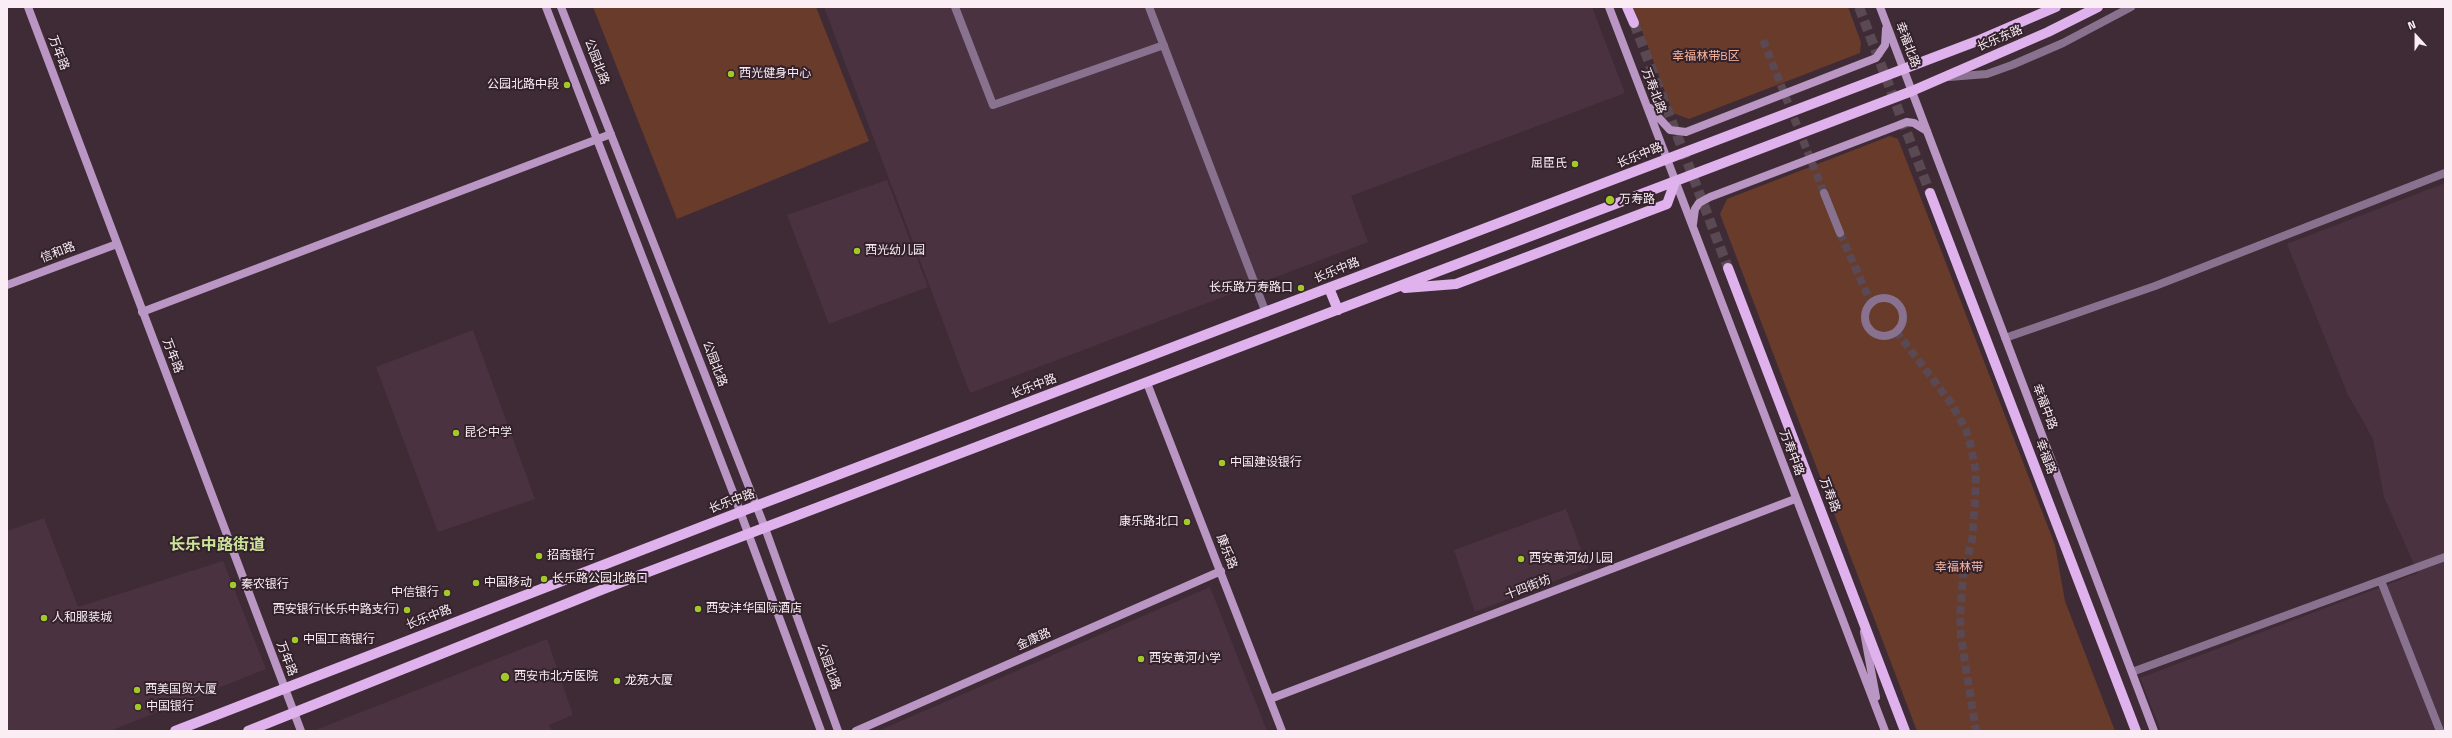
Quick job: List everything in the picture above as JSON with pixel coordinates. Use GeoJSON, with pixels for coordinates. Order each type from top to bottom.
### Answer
{"type":"FeatureCollection","features":[{"type":"Feature","properties":{"kind":"main road","name":"万年路"},"geometry":{"type":"LineString","coordinates":[[28,7],[301,731]]}},
{"type":"Feature","properties":{"kind":"main road"},"geometry":{"type":"LineString","coordinates":[[546,7],[595,140],[740,512],[821,731]]}},
{"type":"Feature","properties":{"kind":"main road","name":"公园北路"},"geometry":{"type":"LineString","coordinates":[[561,7],[765,528],[838,731]]}},
{"type":"Feature","properties":{"kind":"main road","name":"万寿北路"},"geometry":{"type":"LineString","coordinates":[[1609,7],[1676,182]]}},
{"type":"Feature","properties":{"kind":"main road"},"geometry":{"type":"LineString","coordinates":[[1627,7],[1634,23]]}},
{"type":"Feature","properties":{"kind":"main road","name":"幸福北路"},"geometry":{"type":"LineString","coordinates":[[1880,7],[1912,91]]}},
{"type":"Feature","properties":{"kind":"main road","name":"长乐东路"},"geometry":{"type":"LineString","coordinates":[[1903,68],[2014,26],[2056,7]]}},
{"type":"Feature","properties":{"kind":"main road","name":"长乐东路"},"geometry":{"type":"LineString","coordinates":[[1912,91],[2048,32],[2098,7]]}},
{"type":"Feature","properties":{"kind":"main road"},"geometry":{"type":"LineString","coordinates":[[1643,97],[1670,130],[1686,132],[1876,58],[1885,45],[1886,24]]}},
{"type":"Feature","properties":{"kind":"main road","name":"长乐中路"},"geometry":{"type":"LineString","coordinates":[[175,731],[740,512],[1266,313],[1903,68]]}},
{"type":"Feature","properties":{"kind":"main road"},"geometry":{"type":"LineString","coordinates":[[248,731],[606,588],[1912,91]]}},
{"type":"Feature","properties":{"kind":"main road","name":"幸福中路"},"geometry":{"type":"LineString","coordinates":[[1912,91],[2154,731]]}},
{"type":"Feature","properties":{"kind":"main road"},"geometry":{"type":"LineString","coordinates":[[1694,230],[1695,208],[1699,203],[1710,197],[1907,122],[1914,123],[1927,132]]}},
{"type":"Feature","properties":{"kind":"main road"},"geometry":{"type":"LineString","coordinates":[[142,312],[611,134]]}},
{"type":"Feature","properties":{"kind":"main road"},"geometry":{"type":"LineString","coordinates":[[1395,288],[1456,284],[1478,276],[1667,204],[1676,182]]}},
{"type":"Feature","properties":{"kind":"main road","name":"万寿中路"},"geometry":{"type":"LineString","coordinates":[[1676,182],[1885,731]]}},
{"type":"Feature","properties":{"kind":"main road","name":"幸福路"},"geometry":{"type":"LineString","coordinates":[[1930,193],[2136,731]]}},
{"type":"Feature","properties":{"kind":"main road","name":"信和路"},"geometry":{"type":"LineString","coordinates":[[7,285],[117,244]]}},
{"type":"Feature","properties":{"kind":"main road","name":"万寿路"},"geometry":{"type":"LineString","coordinates":[[1728,268],[1905,731]]}},
{"type":"Feature","properties":{"kind":"main road"},"geometry":{"type":"LineString","coordinates":[[1329,288],[1338,310]]}},
{"type":"Feature","properties":{"kind":"main road","name":"康乐路"},"geometry":{"type":"LineString","coordinates":[[1147,383],[1282,731]]}},
{"type":"Feature","properties":{"kind":"main road","name":"十四街坊"},"geometry":{"type":"LineString","coordinates":[[1270,699],[1796,499]]}},
{"type":"Feature","properties":{"kind":"main road","name":"金康路"},"geometry":{"type":"LineString","coordinates":[[856,731],[1221,571]]}},
{"type":"Feature","properties":{"kind":"main road"},"geometry":{"type":"LineString","coordinates":[[1860,614],[1881,719]]}},
{"type":"Feature","properties":{"kind":"street"},"geometry":{"type":"LineString","coordinates":[[955,7],[993,105],[1164,45]]}},
{"type":"Feature","properties":{"kind":"street"},"geometry":{"type":"LineString","coordinates":[[1149,7],[1266,313]]}},
{"type":"Feature","properties":{"kind":"street"},"geometry":{"type":"LineString","coordinates":[[1945,77],[1987,74],[2012,65],[2070,39],[2131,7]]}},
{"type":"Feature","properties":{"kind":"street"},"geometry":{"type":"LineString","coordinates":[[2005,338],[2155,286],[2445,173]]}},
{"type":"Feature","properties":{"kind":"street"},"geometry":{"type":"LineString","coordinates":[[1824,192],[1840,233]]}},
{"type":"Feature","properties":{"kind":"street"},"geometry":{"type":"LineString","coordinates":[[1882,298],[1894,301],[1902,311],[1901,324],[1893,334],[1875,334],[1867,325],[1865,314],[1867,308],[1876,300],[1882,298]]}},
{"type":"Feature","properties":{"kind":"street"},"geometry":{"type":"LineString","coordinates":[[2132,672],[2445,557]]}},
{"type":"Feature","properties":{"kind":"street"},"geometry":{"type":"LineString","coordinates":[[2381,581],[2440,731]]}},
{"type":"Feature","properties":{"kind":"shaded area"},"geometry":{"type":"Polygon","coordinates":[[[824,7],[1592,7],[1625,93],[1351,196],[1368,242],[970,393],[824,7]]]}},
{"type":"Feature","properties":{"kind":"shaded area","name":"西光幼儿园"},"geometry":{"type":"Polygon","coordinates":[[[887,180],[928,287],[829,324],[787,215],[887,180]]]}},
{"type":"Feature","properties":{"kind":"shaded area"},"geometry":{"type":"Polygon","coordinates":[[[2445,183],[2445,731],[2161,731],[2140,678],[2418,573],[2384,497],[2373,439],[2348,395],[2287,244],[2445,183]]]}},
{"type":"Feature","properties":{"kind":"shaded area","name":"昆仑中学"},"geometry":{"type":"Polygon","coordinates":[[[473,330],[535,499],[438,532],[376,367],[473,330]]]}},
{"type":"Feature","properties":{"kind":"shaded area","name":"西安黄河幼儿园"},"geometry":{"type":"Polygon","coordinates":[[[1566,509],[1588,568],[1475,612],[1454,550],[1566,509]]]}},
{"type":"Feature","properties":{"kind":"shaded area"},"geometry":{"type":"Polygon","coordinates":[[[44,518],[78,607],[223,561],[266,669],[110,731],[7,731],[7,531],[44,518]]]}},
{"type":"Feature","properties":{"kind":"shaded area","name":"西安黄河小学"},"geometry":{"type":"Polygon","coordinates":[[[1210,587],[1267,731],[878,731],[1210,587]]]}},
{"type":"Feature","properties":{"kind":"shaded area","name":"西安市北方医院"},"geometry":{"type":"Polygon","coordinates":[[[547,639],[573,715],[549,725],[552,731],[313,731],[547,639]]]}},
{"type":"Feature","properties":{"kind":"green space","name":"西光健身中心"},"geometry":{"type":"Polygon","coordinates":[[[593,7],[816,7],[869,141],[677,219],[593,7]]]}},
{"type":"Feature","properties":{"kind":"green space","name":"幸福林带B区"},"geometry":{"type":"Polygon","coordinates":[[[1633,7],[1848,7],[1861,42],[1860,53],[1689,119],[1673,113],[1633,7]]]}},
{"type":"Feature","properties":{"kind":"green space","name":"幸福林带"},"geometry":{"type":"Polygon","coordinates":[[[1890,136],[1898,139],[2055,545],[2065,601],[2115,731],[1917,731],[1720,214],[1727,199],[1890,136]]]}},
{"type":"Feature","properties":{"kind":"tunnel"},"geometry":{"type":"LineString","coordinates":[[1859,7],[1930,193]]}},
{"type":"Feature","properties":{"kind":"tunnel"},"geometry":{"type":"LineString","coordinates":[[1634,23],[1728,268]]}},
{"type":"Feature","properties":{"kind":"tunnel"},"geometry":{"type":"LineString","coordinates":[[1763,40],[1824,193]]}},
{"type":"Feature","properties":{"kind":"tunnel"},"geometry":{"type":"LineString","coordinates":[[1840,233],[1871,303]]}},
{"type":"Feature","properties":{"kind":"tunnel"},"geometry":{"type":"LineString","coordinates":[[1896,331],[1951,403],[1966,430],[1971,447],[1976,472],[1975,502],[1972,540],[1963,576],[1960,616],[1961,637],[1976,731]]}},
{"type":"Feature","properties":{"kind":"place","name":"西光健身中心"},"geometry":{"type":"Point","coordinates":[731,74]}},
{"type":"Feature","properties":{"kind":"place","name":"公园北路中段"},"geometry":{"type":"Point","coordinates":[567,85]}},
{"type":"Feature","properties":{"kind":"place","name":"屈臣氏"},"geometry":{"type":"Point","coordinates":[1575,164]}},
{"type":"Feature","properties":{"kind":"place","name":"万寿路"},"geometry":{"type":"Point","coordinates":[1610,200]}},
{"type":"Feature","properties":{"kind":"place","name":"西光幼儿园"},"geometry":{"type":"Point","coordinates":[857,251]}},
{"type":"Feature","properties":{"kind":"place","name":"长乐路万寿路口"},"geometry":{"type":"Point","coordinates":[1301,288]}},
{"type":"Feature","properties":{"kind":"place","name":"昆仑中学"},"geometry":{"type":"Point","coordinates":[456,433]}},
{"type":"Feature","properties":{"kind":"place","name":"中国建设银行"},"geometry":{"type":"Point","coordinates":[1222,463]}},
{"type":"Feature","properties":{"kind":"place","name":"康乐路北口"},"geometry":{"type":"Point","coordinates":[1187,522]}},
{"type":"Feature","properties":{"kind":"place","name":"招商银行"},"geometry":{"type":"Point","coordinates":[539,556]}},
{"type":"Feature","properties":{"kind":"place","name":"西安黄河幼儿园"},"geometry":{"type":"Point","coordinates":[1521,559]}},
{"type":"Feature","properties":{"kind":"place","name":"长乐路公园北路口"},"geometry":{"type":"Point","coordinates":[544,579]}},
{"type":"Feature","properties":{"kind":"place","name":"中国移动"},"geometry":{"type":"Point","coordinates":[476,583]}},
{"type":"Feature","properties":{"kind":"place","name":"秦农银行"},"geometry":{"type":"Point","coordinates":[233,585]}},
{"type":"Feature","properties":{"kind":"place","name":"中信银行"},"geometry":{"type":"Point","coordinates":[447,593]}},
{"type":"Feature","properties":{"kind":"place","name":"西安沣华国际酒店"},"geometry":{"type":"Point","coordinates":[698,609]}},
{"type":"Feature","properties":{"kind":"place","name":"西安银行(长乐中路支行)"},"geometry":{"type":"Point","coordinates":[407,610]}},
{"type":"Feature","properties":{"kind":"place","name":"人和服装城"},"geometry":{"type":"Point","coordinates":[44,618]}},
{"type":"Feature","properties":{"kind":"place","name":"中国工商银行"},"geometry":{"type":"Point","coordinates":[295,640]}},
{"type":"Feature","properties":{"kind":"place","name":"西安黄河小学"},"geometry":{"type":"Point","coordinates":[1141,659]}},
{"type":"Feature","properties":{"kind":"place","name":"西安市北方医院"},"geometry":{"type":"Point","coordinates":[505,677]}},
{"type":"Feature","properties":{"kind":"place","name":"龙苑大厦"},"geometry":{"type":"Point","coordinates":[617,681]}},
{"type":"Feature","properties":{"kind":"place","name":"西美国贸大厦"},"geometry":{"type":"Point","coordinates":[137,690]}},
{"type":"Feature","properties":{"kind":"place","name":"中国银行"},"geometry":{"type":"Point","coordinates":[138,707]}},
{"type":"Feature","properties":{"kind":"district","name":"长乐中路街道"},"geometry":{"type":"Point","coordinates":[217,546]}}]}
